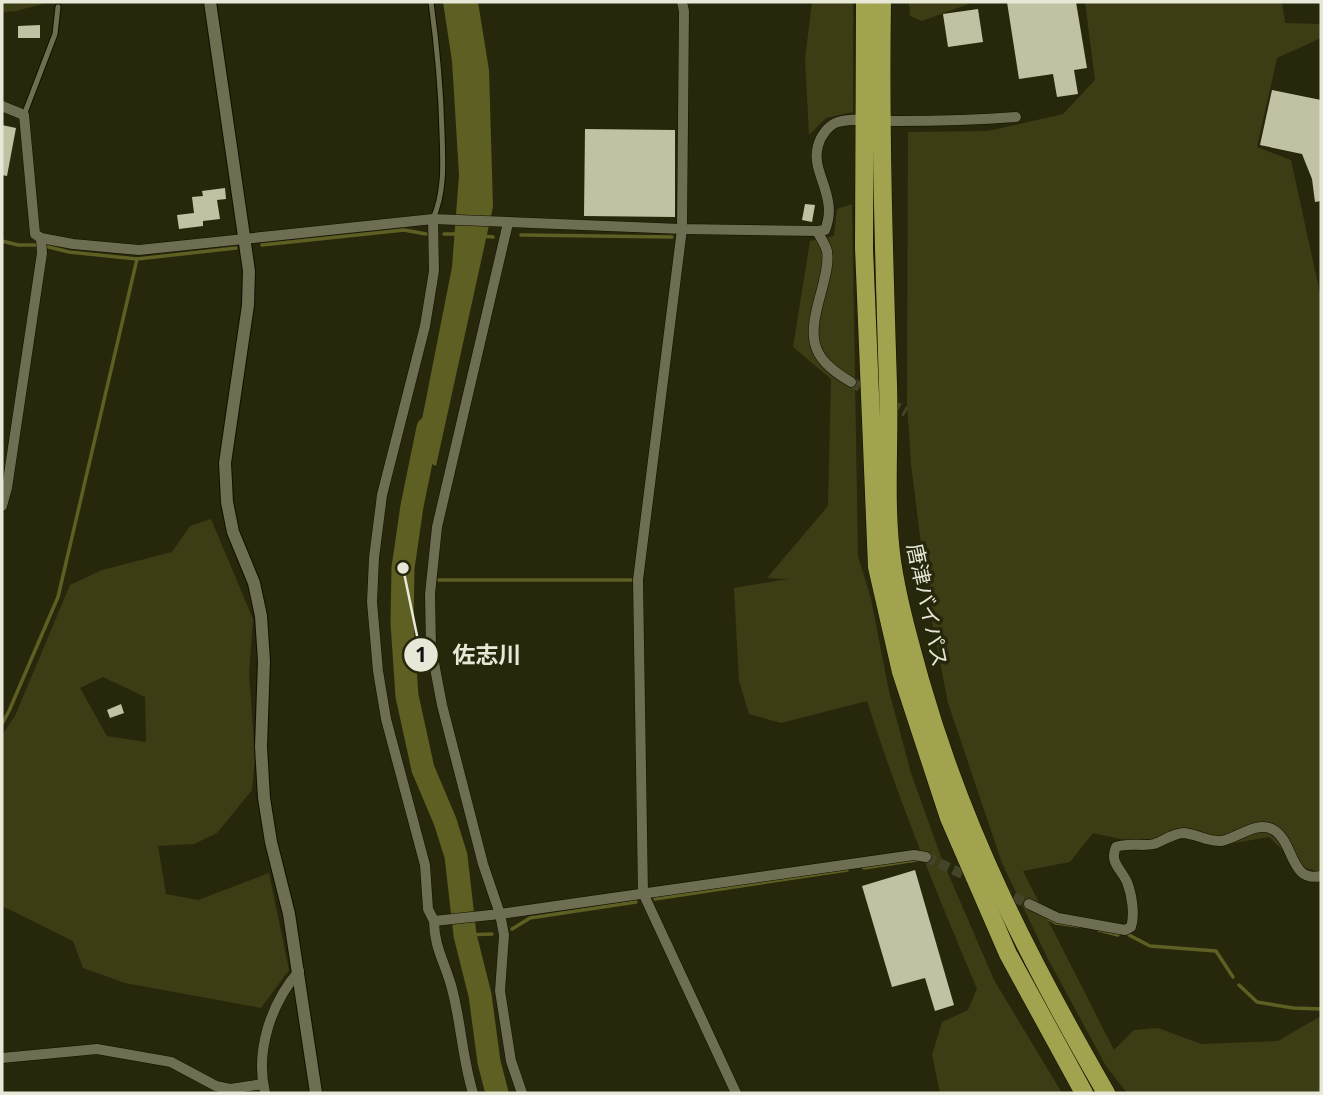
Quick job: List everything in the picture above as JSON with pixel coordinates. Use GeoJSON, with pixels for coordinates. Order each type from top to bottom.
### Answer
{"type":"FeatureCollection","features":[{"type":"Feature","properties":{"kind":"highway","name":"唐津バイパス"},"geometry":{"type":"LineString","coordinates":[[865,2],[874,121],[892,560],[906,629],[945,764],[971,829],[1046,988],[1105,1093]]}},
{"type":"Feature","properties":{"kind":"highway","name":"唐津バイパス"},"geometry":{"type":"LineString","coordinates":[[882,2],[881,93],[874,121],[864,248],[877,567],[901,672],[949,818],[1008,954],[1084,1093]]}},
{"type":"Feature","properties":{"kind":"street"},"geometry":{"type":"LineString","coordinates":[[210,2],[249,271],[247,305],[225,463],[227,502],[233,532],[254,583],[261,616],[264,661],[261,747],[264,798],[271,842],[289,914],[316,1093]]}},
{"type":"Feature","properties":{"kind":"street"},"geometry":{"type":"LineString","coordinates":[[682,2],[682,229],[638,580],[643,893],[736,1093]]}},
{"type":"Feature","properties":{"kind":"street"},"geometry":{"type":"LineString","coordinates":[[2,106],[24,115],[35,234],[41,238],[73,244],[139,250],[433,219],[682,229],[825,230],[830,218],[830,205],[817,148],[824,133],[835,122],[961,121],[1016,117]]}},
{"type":"Feature","properties":{"kind":"street"},"geometry":{"type":"LineString","coordinates":[[433,219],[434,271],[425,326],[382,495],[374,558],[372,602],[377,671],[386,719],[425,865],[428,909],[436,921],[434,939],[451,985],[473,1093]]}},
{"type":"Feature","properties":{"kind":"street"},"geometry":{"type":"LineString","coordinates":[[508,223],[437,527],[430,594],[431,647],[442,705],[482,864],[504,935],[500,991],[511,1061],[523,1093]]}},
{"type":"Feature","properties":{"kind":"street"},"geometry":{"type":"LineString","coordinates":[[817,231],[826,249],[827,269],[813,323],[816,350],[830,370],[852,382]]}},
{"type":"Feature","properties":{"kind":"street"},"geometry":{"type":"LineString","coordinates":[[2,506],[7,488],[42,253],[41,238]]}},
{"type":"Feature","properties":{"kind":"street"},"geometry":{"type":"LineString","coordinates":[[1029,904],[1058,918],[1125,930],[1131,927],[1133,920],[1126,880],[1114,862],[1116,847],[1125,844],[1152,844],[1179,833],[1216,841],[1231,839],[1257,827],[1270,827],[1282,837],[1301,873],[1310,878],[1321,876]]}},
{"type":"Feature","properties":{"kind":"street"},"geometry":{"type":"LineString","coordinates":[[436,921],[914,855],[926,857]]}},
{"type":"Feature","properties":{"kind":"street"},"geometry":{"type":"LineString","coordinates":[[2,1058],[97,1049],[171,1062],[223,1088],[264,1089],[262,1048],[270,1021],[287,985],[299,971]]}},
{"type":"Feature","properties":{"kind":"lane"},"geometry":{"type":"LineString","coordinates":[[431,2],[441,75],[443,174],[433,219]]}},
{"type":"Feature","properties":{"kind":"lane"},"geometry":{"type":"LineString","coordinates":[[24,115],[55,34],[58,7]]}},
{"type":"Feature","properties":{"kind":"shaded area"},"geometry":{"type":"Polygon","coordinates":[[[2,2],[50,2],[2,12],[2,2]]]}},
{"type":"Feature","properties":{"kind":"shaded area"},"geometry":{"type":"Polygon","coordinates":[[[443,2],[478,2],[489,70],[493,207],[436,466],[415,455],[452,267],[459,175],[452,61],[443,2]]]}},
{"type":"Feature","properties":{"kind":"shaded area"},"geometry":{"type":"Polygon","coordinates":[[[812,2],[853,2],[853,112],[826,118],[809,135],[805,59],[812,2]]]}},
{"type":"Feature","properties":{"kind":"shaded area"},"geometry":{"type":"Polygon","coordinates":[[[909,2],[974,2],[922,21],[910,16],[909,2]]]}},
{"type":"Feature","properties":{"kind":"shaded area"},"geometry":{"type":"Polygon","coordinates":[[[1085,2],[1282,2],[1285,23],[1321,24],[1321,38],[1277,58],[1257,147],[1291,160],[1321,298],[1321,873],[1300,866],[1269,837],[1217,846],[1178,835],[1148,845],[1093,833],[1070,862],[1023,871],[1114,1050],[1134,1030],[1158,1028],[1201,1044],[1278,1041],[1321,1016],[1321,1093],[1127,1093],[1106,1066],[1048,959],[1002,863],[948,703],[928,600],[911,464],[907,403],[908,132],[988,131],[1063,114],[1095,80],[1085,2]]]}},
{"type":"Feature","properties":{"kind":"shaded area"},"geometry":{"type":"Polygon","coordinates":[[[852,204],[858,556],[871,599],[889,691],[911,773],[941,857],[994,980],[1062,1093],[940,1093],[932,1055],[942,1022],[968,1010],[977,989],[905,810],[867,701],[781,723],[749,714],[739,681],[734,588],[788,579],[767,578],[828,506],[831,379],[793,347],[810,241],[834,236],[837,209],[852,204]]]}},
{"type":"Feature","properties":{"kind":"shaded area"},"geometry":{"type":"Polygon","coordinates":[[[211,519],[253,619],[249,673],[255,759],[252,790],[217,833],[194,844],[158,846],[166,894],[198,900],[269,873],[289,970],[261,1008],[125,983],[83,968],[73,941],[2,906],[2,735],[15,716],[70,585],[102,570],[172,552],[190,526],[211,519]],[[103,677],[80,688],[107,736],[146,742],[145,697],[103,677]]]}},
{"type":"Feature","properties":{"kind":"building"},"geometry":{"type":"Polygon","coordinates":[[[1007,2],[1076,2],[1087,68],[1074,70],[1078,94],[1057,97],[1053,74],[1019,79],[1007,2]]]}},
{"type":"Feature","properties":{"kind":"building"},"geometry":{"type":"Polygon","coordinates":[[[978,9],[983,42],[948,47],[943,14],[978,9]]]}},
{"type":"Feature","properties":{"kind":"building"},"geometry":{"type":"Polygon","coordinates":[[[40,25],[40,38],[18,38],[18,26],[40,25]]]}},
{"type":"Feature","properties":{"kind":"building"},"geometry":{"type":"Polygon","coordinates":[[[1272,90],[1321,100],[1321,201],[1315,202],[1312,179],[1302,154],[1260,145],[1272,90]]]}},
{"type":"Feature","properties":{"kind":"building"},"geometry":{"type":"Polygon","coordinates":[[[2,125],[16,128],[7,176],[2,175],[2,125]]]}},
{"type":"Feature","properties":{"kind":"building"},"geometry":{"type":"Polygon","coordinates":[[[585,129],[675,130],[675,217],[584,216],[585,129]]]}},
{"type":"Feature","properties":{"kind":"building"},"geometry":{"type":"Polygon","coordinates":[[[225,188],[226,199],[217,200],[220,219],[203,221],[203,226],[179,229],[177,215],[194,213],[192,197],[203,196],[202,191],[225,188]]]}},
{"type":"Feature","properties":{"kind":"building"},"geometry":{"type":"Polygon","coordinates":[[[805,204],[815,205],[812,222],[802,220],[805,204]]]}},
{"type":"Feature","properties":{"kind":"building"},"geometry":{"type":"Polygon","coordinates":[[[121,704],[124,713],[110,718],[107,710],[121,704]]]}},
{"type":"Feature","properties":{"kind":"building"},"geometry":{"type":"Polygon","coordinates":[[[915,870],[954,1005],[935,1011],[925,978],[892,987],[862,886],[915,870]]]}},
{"type":"Feature","properties":{"kind":"waterway"},"geometry":{"type":"LineString","coordinates":[[262,245],[404,230],[426,234]]}},
{"type":"Feature","properties":{"kind":"waterway"},"geometry":{"type":"LineString","coordinates":[[444,234],[456,234]]}},
{"type":"Feature","properties":{"kind":"waterway"},"geometry":{"type":"LineString","coordinates":[[521,235],[672,237]]}},
{"type":"Feature","properties":{"kind":"waterway"},"geometry":{"type":"LineString","coordinates":[[482,236],[493,237]]}},
{"type":"Feature","properties":{"kind":"waterway"},"geometry":{"type":"LineString","coordinates":[[2,241],[137,259],[236,248]]}},
{"type":"Feature","properties":{"kind":"waterway"},"geometry":{"type":"LineString","coordinates":[[2,724],[58,597],[137,259]]}},
{"type":"Feature","properties":{"kind":"waterway"},"geometry":{"type":"LineString","coordinates":[[428,428],[403,568],[402,623],[407,696],[423,769],[445,821],[456,856],[465,935],[480,995],[489,1062],[497,1093]]}},
{"type":"Feature","properties":{"kind":"waterway"},"geometry":{"type":"LineString","coordinates":[[439,580],[631,580]]}},
{"type":"Feature","properties":{"kind":"waterway"},"geometry":{"type":"LineString","coordinates":[[864,868],[916,860]]}},
{"type":"Feature","properties":{"kind":"waterway"},"geometry":{"type":"LineString","coordinates":[[655,899],[847,870]]}},
{"type":"Feature","properties":{"kind":"waterway"},"geometry":{"type":"LineString","coordinates":[[512,929],[530,918],[636,902]]}},
{"type":"Feature","properties":{"kind":"waterway"},"geometry":{"type":"LineString","coordinates":[[1049,919],[1056,923],[1078,926]]}},
{"type":"Feature","properties":{"kind":"waterway"},"geometry":{"type":"LineString","coordinates":[[1099,930],[1118,935]]}},
{"type":"Feature","properties":{"kind":"waterway"},"geometry":{"type":"LineString","coordinates":[[465,935],[492,934]]}},
{"type":"Feature","properties":{"kind":"waterway"},"geometry":{"type":"LineString","coordinates":[[1129,935],[1150,946],[1216,951],[1233,977]]}},
{"type":"Feature","properties":{"kind":"waterway"},"geometry":{"type":"LineString","coordinates":[[1239,985],[1257,1002],[1321,1009]]}},
{"type":"Feature","properties":{"kind":"tunnel"},"geometry":{"type":"LineString","coordinates":[[851,382],[906,412]]}},
{"type":"Feature","properties":{"kind":"tunnel"},"geometry":{"type":"LineString","coordinates":[[926,857],[973,879]]}},
{"type":"Feature","properties":{"kind":"tunnel"},"geometry":{"type":"LineString","coordinates":[[1000,891],[1029,904]]}},
{"type":"Feature","properties":{"kind":"place","name":"佐志川"},"geometry":{"type":"Point","coordinates":[403,568]}}]}
